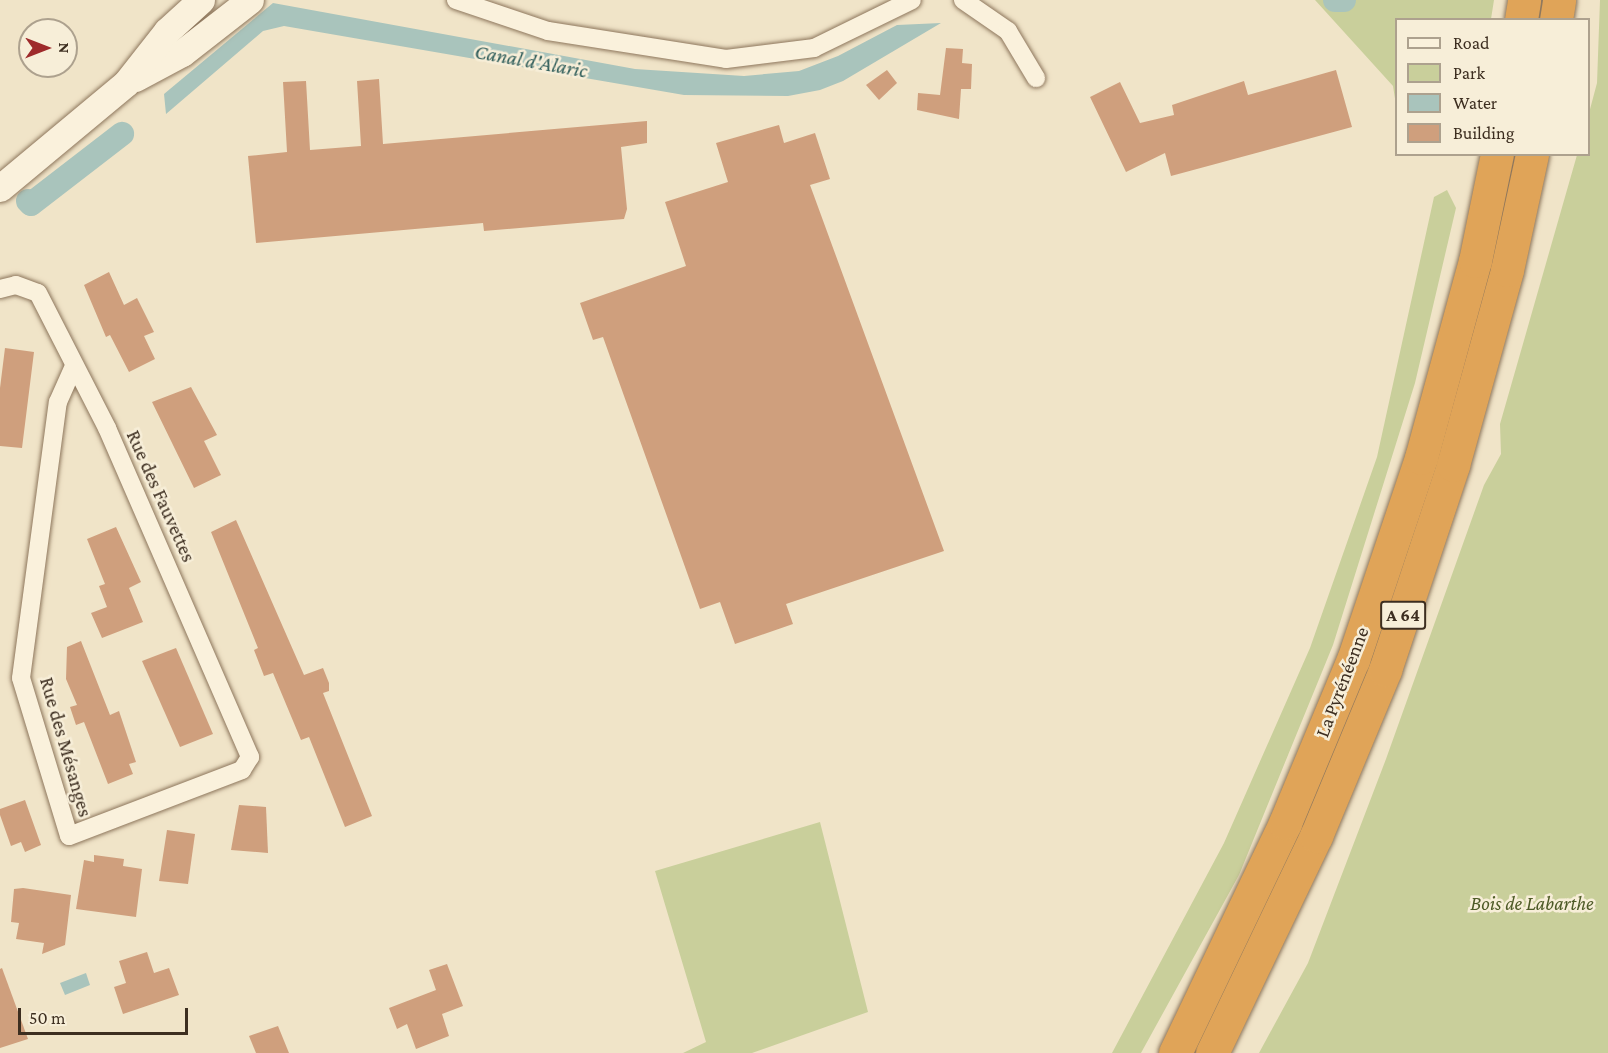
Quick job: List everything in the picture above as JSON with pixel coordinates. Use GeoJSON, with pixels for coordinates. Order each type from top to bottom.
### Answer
{"type":"FeatureCollection","features":[{"type":"Feature","properties":{"kind":"highway"},"geometry":{"type":"LineString","coordinates":[[1521,18],[1524,0]]}},
{"type":"Feature","properties":{"kind":"highway"},"geometry":{"type":"LineString","coordinates":[[1556,18],[1558,0]]}},
{"type":"Feature","properties":{"kind":"highway","name":"La Pyrénéenne"},"geometry":{"type":"LineString","coordinates":[[1174,1053],[1286,823],[1353,660],[1421,458],[1475,261],[1497,156]]}},
{"type":"Feature","properties":{"kind":"highway","name":"La Pyrénéenne"},"geometry":{"type":"LineString","coordinates":[[1212,1053],[1316,836],[1384,670],[1453,465],[1507,270],[1532,156]]}},
{"type":"Feature","properties":{"kind":"main road"},"geometry":{"type":"LineString","coordinates":[[126,83],[167,31],[201,0]]}},
{"type":"Feature","properties":{"kind":"main road"},"geometry":{"type":"LineString","coordinates":[[5,184],[126,83],[182,53],[250,0]]}},
{"type":"Feature","properties":{"kind":"street"},"geometry":{"type":"LineString","coordinates":[[456,0],[479,5],[548,31],[726,59],[814,48],[912,0]]}},
{"type":"Feature","properties":{"kind":"street"},"geometry":{"type":"LineString","coordinates":[[963,0],[1008,31],[1036,78]]}},
{"type":"Feature","properties":{"kind":"street","name":"Rue des Fauvettes"},"geometry":{"type":"LineString","coordinates":[[0,289],[16,285],[38,293],[73,368],[107,428],[250,757]]}},
{"type":"Feature","properties":{"kind":"street","name":"Rue des Mésanges"},"geometry":{"type":"LineString","coordinates":[[73,368],[58,402],[21,678],[69,836],[242,770],[250,757]]}},
{"type":"Feature","properties":{"kind":"green space"},"geometry":{"type":"Polygon","coordinates":[[[1315,0],[1494,0],[1491,18],[1395,18],[1395,99],[1393,86],[1315,0]]]}},
{"type":"Feature","properties":{"kind":"green space","name":"Bois de Labarthe"},"geometry":{"type":"Polygon","coordinates":[[[1600,0],[1608,0],[1608,1053],[1259,1053],[1308,963],[1386,759],[1484,485],[1501,454],[1500,424],[1577,156],[1590,156],[1590,109],[1597,83],[1600,0]]]}},
{"type":"Feature","properties":{"kind":"green space"},"geometry":{"type":"Polygon","coordinates":[[[1447,190],[1456,208],[1415,383],[1333,645],[1239,875],[1141,1053],[1112,1053],[1224,843],[1310,648],[1377,457],[1434,197],[1447,190]]]}},
{"type":"Feature","properties":{"kind":"green space"},"geometry":{"type":"Polygon","coordinates":[[[820,822],[868,1012],[752,1053],[683,1053],[706,1042],[655,871],[820,822]]]}},
{"type":"Feature","properties":{"kind":"water"},"geometry":{"type":"Polygon","coordinates":[[[273,3],[635,69],[744,76],[799,71],[838,56],[897,25],[941,23],[843,81],[820,90],[788,96],[684,95],[284,26],[263,31],[166,114],[164,94],[273,3]]]}},
{"type":"Feature","properties":{"kind":"water"},"geometry":{"type":"Polygon","coordinates":[[[86,973],[90,985],[65,995],[60,983],[86,973]]]}},
{"type":"Feature","properties":{"kind":"building"},"geometry":{"type":"Polygon","coordinates":[[[946,48],[963,49],[962,63],[972,64],[971,89],[961,89],[959,119],[917,110],[918,93],[940,95],[946,48]]]}},
{"type":"Feature","properties":{"kind":"building"},"geometry":{"type":"Polygon","coordinates":[[[887,70],[897,83],[879,100],[866,85],[887,70]]]}},
{"type":"Feature","properties":{"kind":"building"},"geometry":{"type":"Polygon","coordinates":[[[1336,70],[1352,127],[1171,176],[1165,153],[1126,172],[1090,97],[1120,82],[1140,123],[1174,115],[1172,105],[1244,81],[1248,95],[1336,70]]]}},
{"type":"Feature","properties":{"kind":"building"},"geometry":{"type":"Polygon","coordinates":[[[379,79],[383,144],[647,121],[647,143],[621,147],[627,209],[624,219],[484,231],[483,223],[256,243],[248,156],[287,152],[283,82],[306,81],[310,150],[361,146],[357,81],[379,79]]]}},
{"type":"Feature","properties":{"kind":"building"},"geometry":{"type":"Polygon","coordinates":[[[779,125],[784,143],[815,133],[830,179],[810,185],[944,551],[786,604],[793,624],[735,644],[720,602],[700,609],[603,337],[593,340],[580,303],[686,266],[665,202],[728,182],[716,143],[779,125]]]}},
{"type":"Feature","properties":{"kind":"building"},"geometry":{"type":"Polygon","coordinates":[[[109,272],[124,305],[137,298],[154,332],[144,336],[155,359],[129,372],[110,335],[106,337],[84,285],[109,272]]]}},
{"type":"Feature","properties":{"kind":"building"},"geometry":{"type":"Polygon","coordinates":[[[5,348],[34,352],[22,448],[0,446],[0,388],[5,348]]]}},
{"type":"Feature","properties":{"kind":"building"},"geometry":{"type":"Polygon","coordinates":[[[191,387],[217,435],[204,441],[221,475],[194,488],[152,402],[191,387]]]}},
{"type":"Feature","properties":{"kind":"building"},"geometry":{"type":"Polygon","coordinates":[[[236,520],[304,675],[323,668],[329,683],[329,691],[323,693],[372,816],[345,827],[309,737],[301,740],[273,673],[264,676],[254,650],[258,648],[211,532],[236,520]]]}},
{"type":"Feature","properties":{"kind":"building"},"geometry":{"type":"Polygon","coordinates":[[[116,527],[141,582],[129,588],[143,622],[102,638],[91,613],[107,607],[99,586],[105,584],[87,539],[116,527]]]}},
{"type":"Feature","properties":{"kind":"building"},"geometry":{"type":"Polygon","coordinates":[[[81,641],[110,715],[119,711],[136,762],[129,764],[133,774],[108,784],[84,722],[76,725],[70,707],[77,705],[66,679],[67,647],[81,641]]]}},
{"type":"Feature","properties":{"kind":"building"},"geometry":{"type":"Polygon","coordinates":[[[176,648],[213,734],[180,747],[142,661],[176,648]]]}},
{"type":"Feature","properties":{"kind":"building"},"geometry":{"type":"Polygon","coordinates":[[[25,800],[41,845],[25,852],[21,842],[11,846],[0,809],[25,800]]]}},
{"type":"Feature","properties":{"kind":"building"},"geometry":{"type":"Polygon","coordinates":[[[239,805],[266,807],[268,853],[231,850],[239,805]]]}},
{"type":"Feature","properties":{"kind":"building"},"geometry":{"type":"Polygon","coordinates":[[[167,830],[195,834],[188,884],[159,881],[167,830]]]}},
{"type":"Feature","properties":{"kind":"building"},"geometry":{"type":"Polygon","coordinates":[[[94,855],[124,859],[123,866],[142,869],[136,917],[76,909],[84,860],[94,862],[94,855]]]}},
{"type":"Feature","properties":{"kind":"building"},"geometry":{"type":"Polygon","coordinates":[[[23,888],[71,895],[65,945],[42,954],[44,943],[16,939],[19,923],[11,922],[14,889],[23,888]]]}},
{"type":"Feature","properties":{"kind":"building"},"geometry":{"type":"Polygon","coordinates":[[[147,952],[154,973],[169,968],[179,995],[123,1014],[114,987],[126,983],[119,961],[147,952]]]}},
{"type":"Feature","properties":{"kind":"building"},"geometry":{"type":"Polygon","coordinates":[[[447,964],[463,1006],[442,1014],[449,1036],[416,1049],[407,1024],[397,1029],[389,1008],[436,990],[429,970],[447,964]]]}},
{"type":"Feature","properties":{"kind":"building"},"geometry":{"type":"Polygon","coordinates":[[[2,968],[28,1039],[0,1048],[0,969],[2,968]]]}},
{"type":"Feature","properties":{"kind":"building"},"geometry":{"type":"Polygon","coordinates":[[[278,1026],[289,1053],[256,1053],[249,1036],[278,1026]]]}},
{"type":"Feature","properties":{"kind":"waterway","name":"Canal d'Alaric"},"geometry":{"type":"LineString","coordinates":[[1335,0],[1344,0]]}},
{"type":"Feature","properties":{"kind":"waterway","name":"Canal d'Alaric"},"geometry":{"type":"LineString","coordinates":[[28,201],[31,204],[122,134]]}}]}
